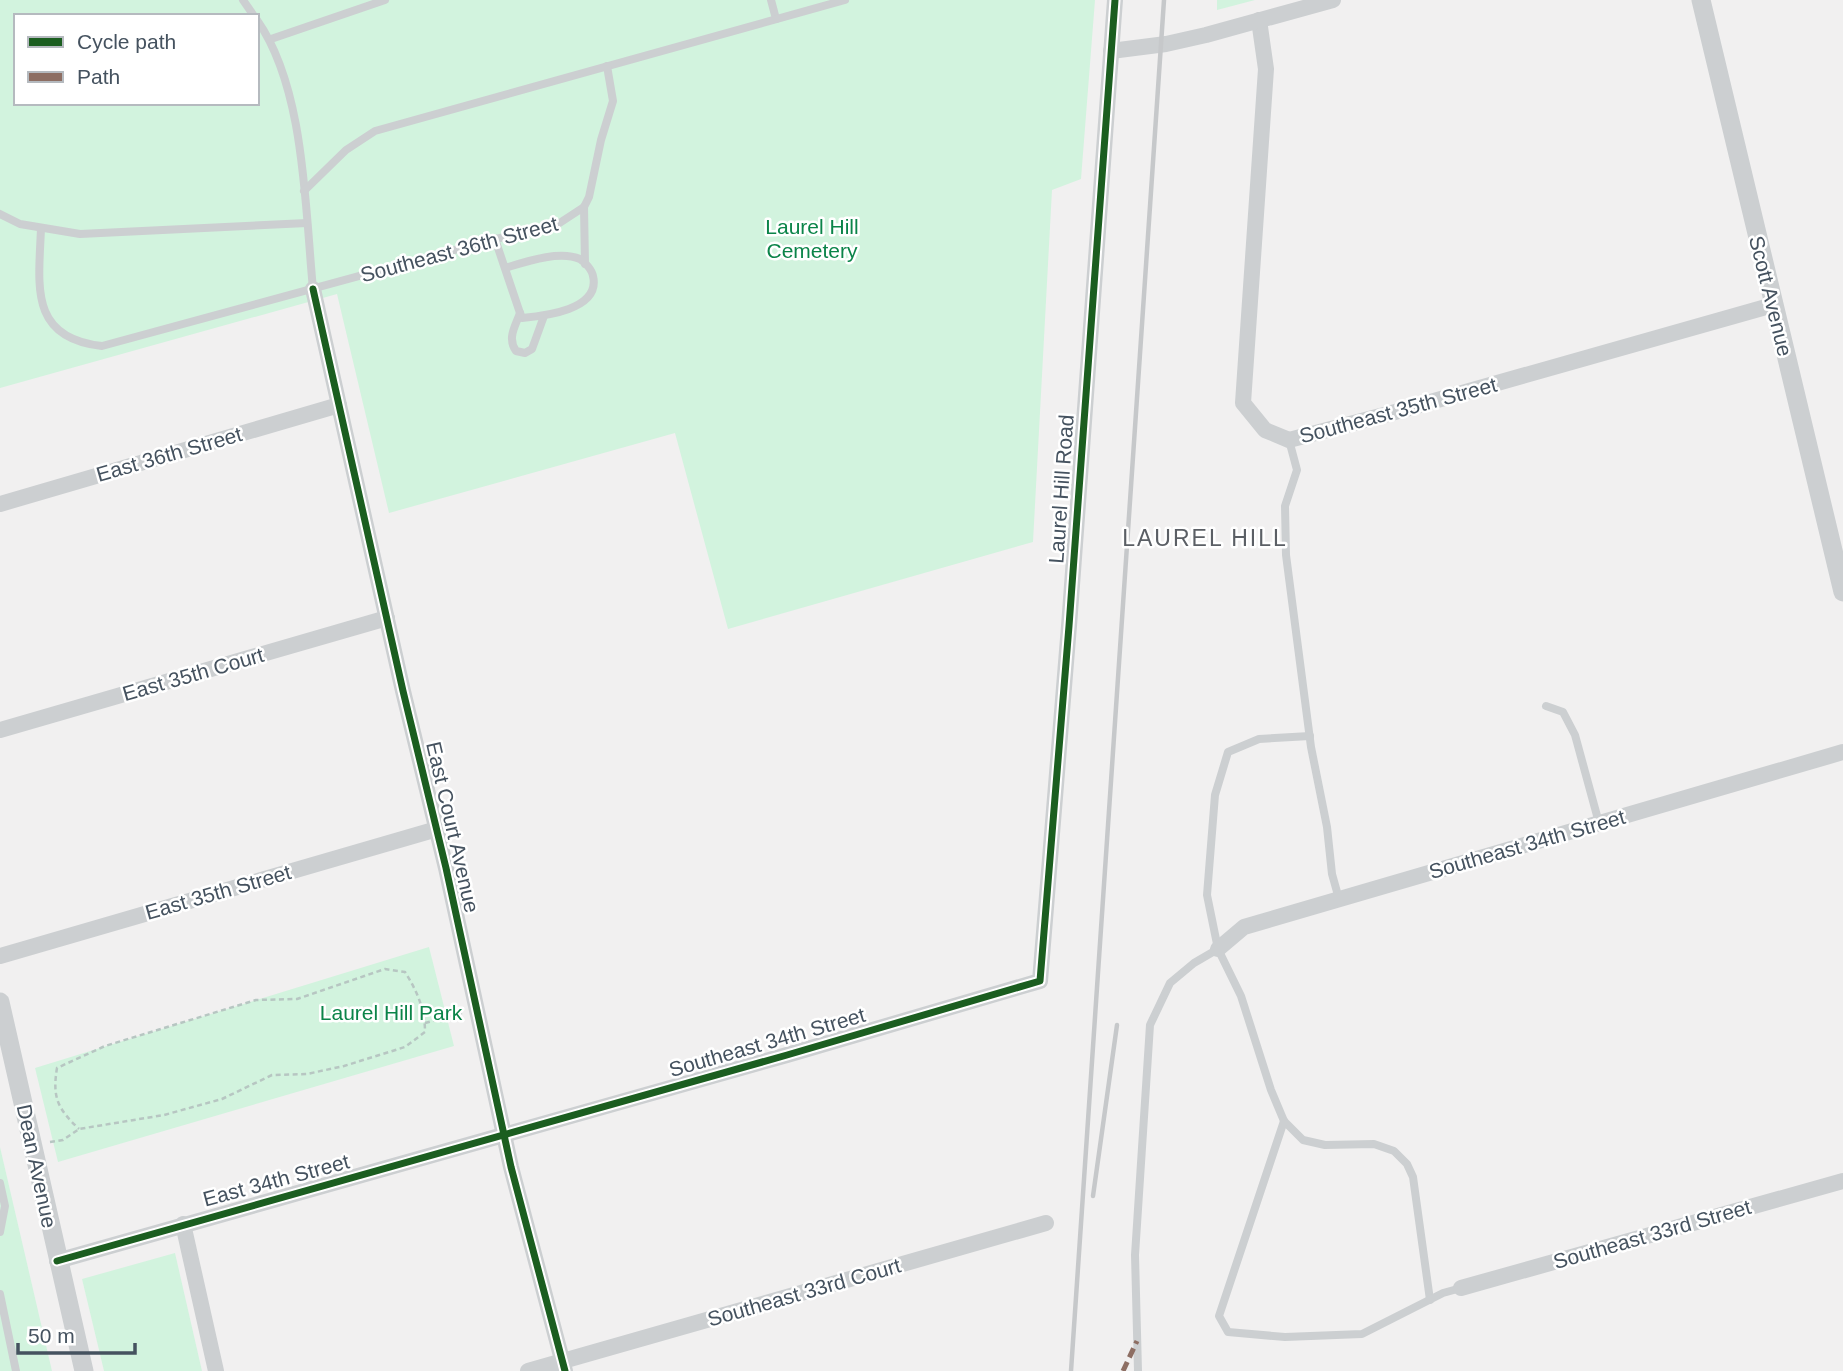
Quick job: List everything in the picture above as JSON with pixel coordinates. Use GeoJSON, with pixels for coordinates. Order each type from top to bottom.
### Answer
{"type":"FeatureCollection","features":[{"type":"Feature","properties":{"kind":"street","name":"Laurel Hill Road"},"geometry":{"type":"LineString","coordinates":[[1040,981],[1115,0]]}},
{"type":"Feature","properties":{"kind":"street"},"geometry":{"type":"LineString","coordinates":[[1111,51],[1171,43],[1334,0]]}},
{"type":"Feature","properties":{"kind":"street","name":"Scott Avenue"},"geometry":{"type":"LineString","coordinates":[[1701,0],[1843,592]]}},
{"type":"Feature","properties":{"kind":"street","name":"Southeast 35th Street"},"geometry":{"type":"LineString","coordinates":[[1259,20],[1266,69],[1243,402],[1265,430],[1289,440],[1773,305]]}},
{"type":"Feature","properties":{"kind":"street","name":"East Court Avenue"},"geometry":{"type":"LineString","coordinates":[[313,289],[504,1135],[564,1366]]}},
{"type":"Feature","properties":{"kind":"street","name":"East 36th Street"},"geometry":{"type":"LineString","coordinates":[[0,504],[339,405]]}},
{"type":"Feature","properties":{"kind":"street","name":"East 35th Court"},"geometry":{"type":"LineString","coordinates":[[0,730],[387,618]]}},
{"type":"Feature","properties":{"kind":"street","name":"Southeast 34th Street"},"geometry":{"type":"LineString","coordinates":[[1218,949],[1244,927],[1843,752]]}},
{"type":"Feature","properties":{"kind":"street","name":"East 35th Street"},"geometry":{"type":"LineString","coordinates":[[0,956],[437,829]]}},
{"type":"Feature","properties":{"kind":"street","name":"Southeast 34th Street"},"geometry":{"type":"LineString","coordinates":[[504,1135],[1040,981]]}},
{"type":"Feature","properties":{"kind":"street","name":"Dean Avenue"},"geometry":{"type":"LineString","coordinates":[[0,1002],[4,1035],[84,1371]]}},
{"type":"Feature","properties":{"kind":"street","name":"East 34th Street"},"geometry":{"type":"LineString","coordinates":[[57,1261],[504,1135]]}},
{"type":"Feature","properties":{"kind":"street","name":"Southeast 33rd Street"},"geometry":{"type":"LineString","coordinates":[[1461,1288],[1843,1181]]}},
{"type":"Feature","properties":{"kind":"street","name":"Southeast 33rd Court"},"geometry":{"type":"LineString","coordinates":[[528,1371],[564,1366],[1046,1223]]}},
{"type":"Feature","properties":{"kind":"street"},"geometry":{"type":"LineString","coordinates":[[183,1224],[216,1371]]}},
{"type":"Feature","properties":{"kind":"lane"},"geometry":{"type":"LineString","coordinates":[[271,39],[385,0]]}},
{"type":"Feature","properties":{"kind":"lane"},"geometry":{"type":"LineString","coordinates":[[771,0],[776,19]]}},
{"type":"Feature","properties":{"kind":"lane"},"geometry":{"type":"LineString","coordinates":[[304,191],[345,150],[375,131],[845,0]]}},
{"type":"Feature","properties":{"kind":"lane"},"geometry":{"type":"LineString","coordinates":[[259,22],[271,39],[289,93],[302,163],[313,289]]}},
{"type":"Feature","properties":{"kind":"lane","name":"Southeast 36th Street"},"geometry":{"type":"LineString","coordinates":[[41,228],[39,294],[48,318],[71,340],[102,346],[495,239],[540,230],[558,223],[584,206],[589,197],[601,140],[613,101],[607,66]]}},
{"type":"Feature","properties":{"kind":"lane"},"geometry":{"type":"LineString","coordinates":[[584,206],[585,264]]}},
{"type":"Feature","properties":{"kind":"lane"},"geometry":{"type":"LineString","coordinates":[[0,214],[20,224],[80,234],[307,223]]}},
{"type":"Feature","properties":{"kind":"lane"},"geometry":{"type":"LineString","coordinates":[[495,239],[522,318],[570,309],[587,299],[593,287],[593,276],[580,259],[554,256],[505,268]]}},
{"type":"Feature","properties":{"kind":"lane"},"geometry":{"type":"LineString","coordinates":[[520,313],[511,336],[511,344],[516,351],[525,353],[532,349],[544,316]]}},
{"type":"Feature","properties":{"kind":"lane"},"geometry":{"type":"LineString","coordinates":[[1289,440],[1297,470],[1285,506],[1286,555],[1310,736],[1327,827],[1332,874],[1339,899]]}},
{"type":"Feature","properties":{"kind":"lane"},"geometry":{"type":"LineString","coordinates":[[1546,706],[1563,712],[1575,735],[1599,823]]}},
{"type":"Feature","properties":{"kind":"lane"},"geometry":{"type":"LineString","coordinates":[[1310,736],[1259,740],[1228,752],[1214,795],[1207,895],[1218,949],[1241,996],[1271,1090],[1284,1121],[1303,1140],[1325,1145],[1374,1144],[1394,1151],[1407,1164],[1413,1177],[1430,1300]]}},
{"type":"Feature","properties":{"kind":"lane"},"geometry":{"type":"LineString","coordinates":[[1138,1371],[1136,1255],[1150,1025],[1170,983],[1194,963],[1218,949]]}},
{"type":"Feature","properties":{"kind":"lane"},"geometry":{"type":"LineString","coordinates":[[1284,1121],[1219,1316],[1228,1332],[1285,1337],[1362,1334],[1430,1300],[1461,1288]]}},
{"type":"Feature","properties":{"kind":"lane"},"geometry":{"type":"LineString","coordinates":[[0,1183],[5,1206],[0,1232]]}},
{"type":"Feature","properties":{"kind":"lane"},"geometry":{"type":"LineString","coordinates":[[0,1294],[16,1371]]}},
{"type":"Feature","properties":{"kind":"path"},"geometry":{"type":"LineString","coordinates":[[43,1143],[63,1140],[79,1129],[164,1115],[222,1099],[272,1075],[307,1074],[344,1066],[405,1047],[425,1032],[417,990],[405,972],[385,969],[297,999],[256,1000],[105,1046],[57,1068],[54,1087],[61,1112],[79,1129]]}},
{"type":"Feature","properties":{"kind":"path"},"geometry":{"type":"LineString","coordinates":[[425,1023],[451,1014],[477,1011]]}},
{"type":"Feature","properties":{"kind":"green space","name":"Laurel Hill Cemetery"},"geometry":{"type":"Polygon","coordinates":[[[0,0],[1095,0],[1081,179],[1052,190],[1033,542],[728,629],[675,433],[389,513],[337,294],[0,388],[0,0]]]}},
{"type":"Feature","properties":{"kind":"green space"},"geometry":{"type":"Polygon","coordinates":[[[1217,0],[1255,0],[1217,10],[1217,0]]]}},
{"type":"Feature","properties":{"kind":"green space","name":"Laurel Hill Park"},"geometry":{"type":"Polygon","coordinates":[[[429,947],[454,1046],[58,1162],[35,1068],[429,947]]]}},
{"type":"Feature","properties":{"kind":"green space"},"geometry":{"type":"Polygon","coordinates":[[[0,1147],[52,1371],[0,1371],[0,1147]]]}},
{"type":"Feature","properties":{"kind":"green space"},"geometry":{"type":"Polygon","coordinates":[[[175,1253],[202,1371],[104,1371],[82,1279],[175,1253]]]}},
{"type":"Feature","properties":{"kind":"railway"},"geometry":{"type":"LineString","coordinates":[[1071,1371],[1164,0]]}},
{"type":"Feature","properties":{"kind":"railway"},"geometry":{"type":"LineString","coordinates":[[1093,1196],[1117,1025]]}},
{"type":"Feature","properties":{"kind":"marked path"},"geometry":{"type":"LineString","coordinates":[[1123,1371],[1137,1341]]}},
{"type":"Feature","properties":{"kind":"cycle path"},"geometry":{"type":"LineString","coordinates":[[57,1261],[1040,981],[1115,0]]}},
{"type":"Feature","properties":{"kind":"cycle path"},"geometry":{"type":"LineString","coordinates":[[313,289],[403,691],[446,868],[511,1167],[565,1371]]}},
{"type":"Feature","properties":{"kind":"district","name":"LAUREL HILL"},"geometry":{"type":"Point","coordinates":[1205,538]}}]}
